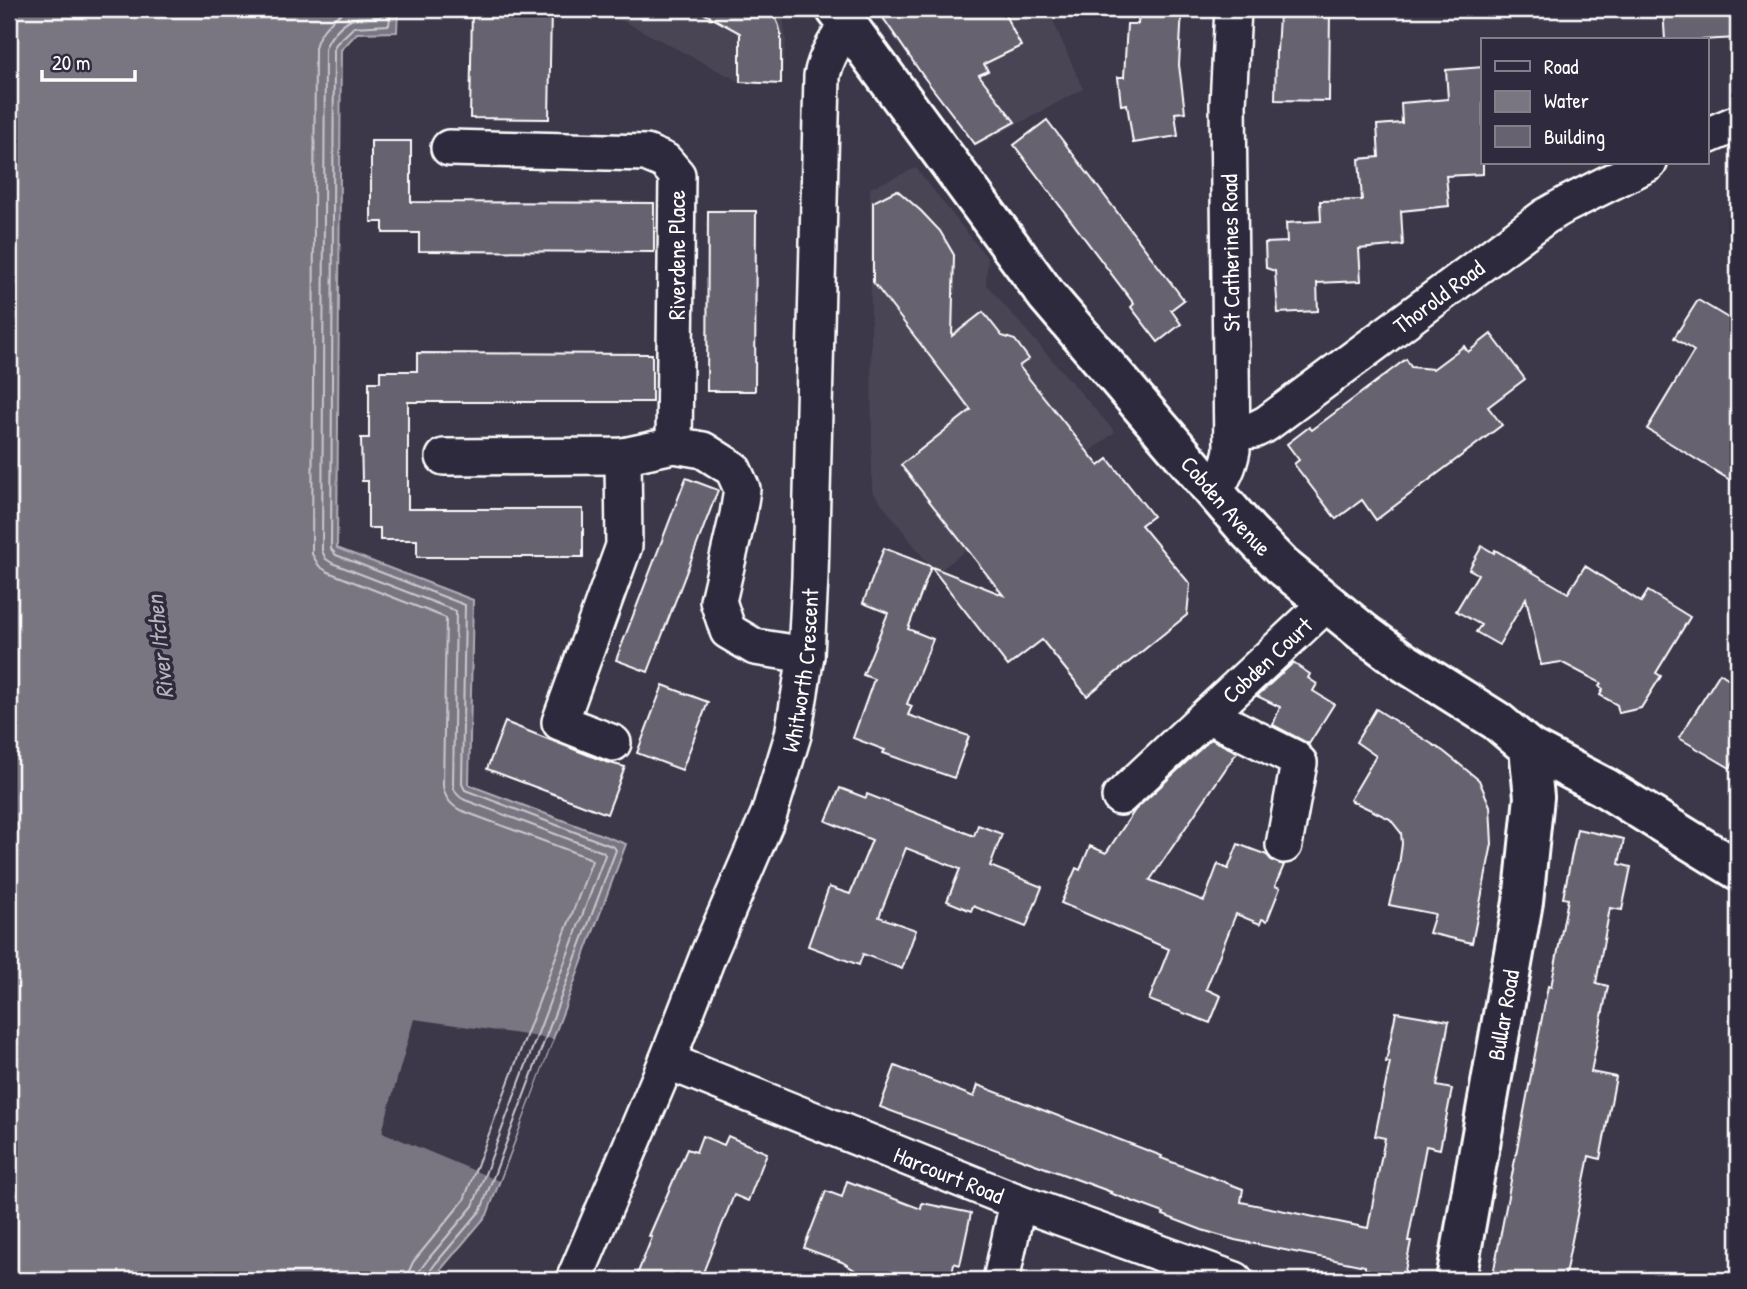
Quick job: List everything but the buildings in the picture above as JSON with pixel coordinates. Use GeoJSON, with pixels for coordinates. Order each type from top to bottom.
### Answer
{"type":"FeatureCollection","features":[{"type":"Feature","properties":{"kind":"main road","name":"Cobden Avenue"},"geometry":{"type":"LineString","coordinates":[[842,17],[1047,296],[1213,491],[1282,565],[1402,661],[1497,722],[1530,748],[1604,787],[1738,870]]}},
{"type":"Feature","properties":{"kind":"main road","name":"Bullar Road"},"geometry":{"type":"LineString","coordinates":[[1456,1280],[1523,902],[1534,797],[1530,748]]}},
{"type":"Feature","properties":{"kind":"street","name":"St Catherines Road"},"geometry":{"type":"LineString","coordinates":[[1213,491],[1222,481],[1230,460],[1232,432],[1228,104],[1233,9]]}},
{"type":"Feature","properties":{"kind":"street","name":"Whitworth Crescent"},"geometry":{"type":"LineString","coordinates":[[574,1280],[769,814],[793,735],[806,655],[810,577],[821,96],[824,64],[835,43],[842,17]]}},
{"type":"Feature","properties":{"kind":"street"},"geometry":{"type":"LineString","coordinates":[[1708,136],[1738,123]]}},
{"type":"Feature","properties":{"kind":"street","name":"Riverdene Place"},"geometry":{"type":"LineString","coordinates":[[449,148],[646,153],[665,161],[677,175],[674,445]]}},
{"type":"Feature","properties":{"kind":"street","name":"Thorold Road"},"geometry":{"type":"LineString","coordinates":[[1232,432],[1254,430],[1266,424],[1546,216],[1647,164]]}},
{"type":"Feature","properties":{"kind":"street"},"geometry":{"type":"LineString","coordinates":[[444,457],[623,456],[674,445],[703,450],[733,469],[742,489],[718,601],[728,631],[755,647],[806,655]]}},
{"type":"Feature","properties":{"kind":"street"},"geometry":{"type":"LineString","coordinates":[[613,743],[560,722],[624,546],[623,456]]}},
{"type":"Feature","properties":{"kind":"street","name":"Cobden Court"},"geometry":{"type":"LineString","coordinates":[[1120,797],[1328,603]]}},
{"type":"Feature","properties":{"kind":"street","name":"Cobden Court"},"geometry":{"type":"LineString","coordinates":[[1208,715],[1299,763],[1284,845]]}},
{"type":"Feature","properties":{"kind":"street","name":"Harcourt Road"},"geometry":{"type":"LineString","coordinates":[[667,1061],[1018,1202],[1235,1280]]}},
{"type":"Feature","properties":{"kind":"street"},"geometry":{"type":"LineString","coordinates":[[1001,1280],[1018,1202]]}},
{"type":"Feature","properties":{"kind":"shaded area"},"geometry":{"type":"Polygon","coordinates":[[[600,9],[782,9],[786,40],[781,84],[740,82],[600,9]]]}},
{"type":"Feature","properties":{"kind":"shaded area"},"geometry":{"type":"Polygon","coordinates":[[[876,9],[1048,9],[1083,89],[975,147],[884,25],[876,9]]]}},
{"type":"Feature","properties":{"kind":"shaded area"},"geometry":{"type":"Polygon","coordinates":[[[916,168],[988,259],[986,284],[1115,432],[936,574],[872,491],[870,188],[916,168]]]}},
{"type":"Feature","properties":{"kind":"water","name":"River Itchen"},"geometry":{"type":"Polygon","coordinates":[[[9,9],[398,9],[397,32],[357,33],[341,50],[337,548],[473,600],[469,785],[626,844],[487,1215],[432,1280],[9,1280],[9,9]]]}},
{"type":"Feature","properties":{"kind":"pier"},"geometry":{"type":"Polygon","coordinates":[[[414,1019],[553,1039],[499,1181],[382,1132],[414,1019]]]}}]}
